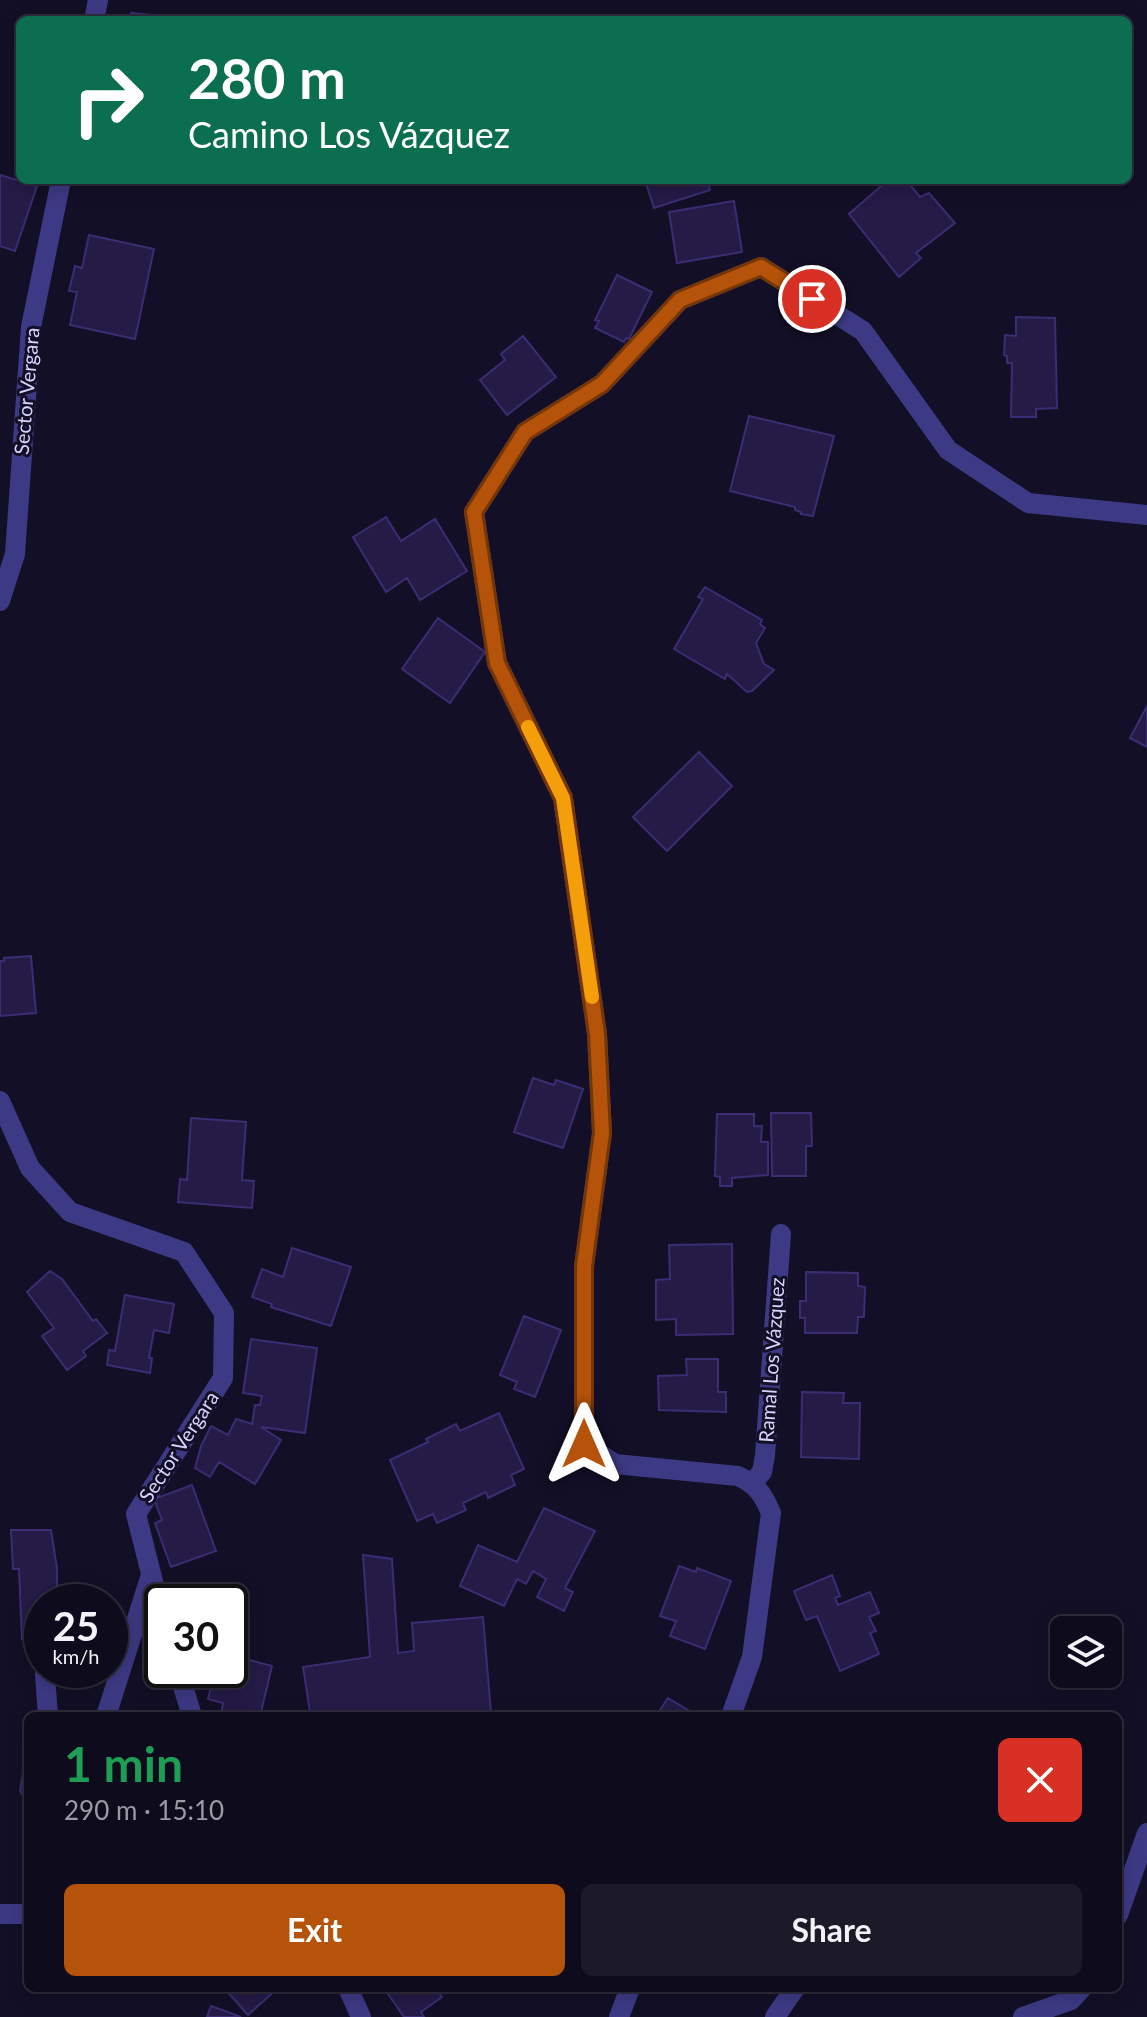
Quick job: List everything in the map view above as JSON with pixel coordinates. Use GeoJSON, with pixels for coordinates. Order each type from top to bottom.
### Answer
{"type":"FeatureCollection","features":[{"type":"Feature","properties":{"kind":"street","name":"Sector Vergara"},"geometry":{"type":"LineString","coordinates":[[0,601],[15,554],[31,327],[60,184]]}},
{"type":"Feature","properties":{"kind":"street"},"geometry":{"type":"LineString","coordinates":[[732,1712],[752,1657],[771,1513],[764,1495],[752,1483],[738,1476],[615,1464],[584,1444],[584,1266],[602,1133],[597,1034],[563,798],[497,663],[474,512],[525,432],[602,384],[680,300],[761,267],[863,331],[948,450],[1028,503],[1147,515]]}},
{"type":"Feature","properties":{"kind":"street","name":"Sector Vergara"},"geometry":{"type":"LineString","coordinates":[[0,1101],[30,1168],[70,1212],[184,1252],[224,1313],[223,1378],[136,1514],[152,1584]]}},
{"type":"Feature","properties":{"kind":"street","name":"Ramal Los Vázquez"},"geometry":{"type":"LineString","coordinates":[[752,1483],[762,1472],[765,1455],[781,1234]]}},
{"type":"Feature","properties":{"kind":"street"},"geometry":{"type":"LineString","coordinates":[[107,1712],[150,1578]]}},
{"type":"Feature","properties":{"kind":"street"},"geometry":{"type":"LineString","coordinates":[[46,1688],[48,1712]]}},
{"type":"Feature","properties":{"kind":"street"},"geometry":{"type":"LineString","coordinates":[[183,1688],[191,1712]]}},
{"type":"Feature","properties":{"kind":"street"},"geometry":{"type":"LineString","coordinates":[[1122,1904],[1147,1833]]}},
{"type":"Feature","properties":{"kind":"street"},"geometry":{"type":"LineString","coordinates":[[0,1914],[24,1914]]}},
{"type":"Feature","properties":{"kind":"street"},"geometry":{"type":"LineString","coordinates":[[350,1992],[361,2017]]}},
{"type":"Feature","properties":{"kind":"street"},"geometry":{"type":"LineString","coordinates":[[619,2017],[628,1992]]}},
{"type":"Feature","properties":{"kind":"street"},"geometry":{"type":"LineString","coordinates":[[775,2017],[792,1992]]}},
{"type":"Feature","properties":{"kind":"street"},"geometry":{"type":"LineString","coordinates":[[1023,2017],[1071,2000],[1078,1992]]}},
{"type":"Feature","properties":{"kind":"building"},"geometry":{"type":"Polygon","coordinates":[[[131,13],[165,16],[131,16],[131,13]]]}},
{"type":"Feature","properties":{"kind":"building"},"geometry":{"type":"Polygon","coordinates":[[[0,175],[16,180],[16,184],[37,186],[15,251],[0,246],[0,175]]]}},
{"type":"Feature","properties":{"kind":"building"},"geometry":{"type":"Polygon","coordinates":[[[646,184],[708,184],[710,190],[654,208],[646,184]]]}},
{"type":"Feature","properties":{"kind":"building"},"geometry":{"type":"Polygon","coordinates":[[[883,184],[909,184],[920,197],[929,193],[955,223],[916,253],[921,258],[899,277],[849,214],[883,184]]]}},
{"type":"Feature","properties":{"kind":"building"},"geometry":{"type":"Polygon","coordinates":[[[734,201],[742,252],[677,263],[669,212],[734,201]]]}},
{"type":"Feature","properties":{"kind":"building"},"geometry":{"type":"Polygon","coordinates":[[[89,235],[154,249],[135,339],[70,325],[77,292],[69,291],[75,266],[82,268],[89,235]]]}},
{"type":"Feature","properties":{"kind":"building"},"geometry":{"type":"Polygon","coordinates":[[[617,275],[652,292],[629,339],[626,338],[624,342],[595,328],[599,321],[595,320],[617,275]]]}},
{"type":"Feature","properties":{"kind":"building"},"geometry":{"type":"Polygon","coordinates":[[[1016,317],[1055,318],[1057,408],[1036,409],[1036,417],[1011,417],[1012,363],[1007,363],[1007,356],[1004,355],[1005,335],[1016,336],[1016,317]]]}},
{"type":"Feature","properties":{"kind":"building"},"geometry":{"type":"Polygon","coordinates":[[[523,336],[556,377],[507,415],[480,380],[505,360],[501,354],[523,336]]]}},
{"type":"Feature","properties":{"kind":"building"},"geometry":{"type":"Polygon","coordinates":[[[749,416],[834,436],[813,516],[801,514],[795,507],[730,491],[749,416]]]}},
{"type":"Feature","properties":{"kind":"building"},"geometry":{"type":"Polygon","coordinates":[[[386,517],[401,541],[435,519],[467,571],[420,600],[407,578],[386,592],[353,537],[386,517]]]}},
{"type":"Feature","properties":{"kind":"building"},"geometry":{"type":"Polygon","coordinates":[[[705,587],[762,620],[760,624],[765,628],[756,643],[764,664],[774,670],[752,691],[747,692],[727,674],[725,679],[674,649],[703,599],[698,597],[705,587]]]}},
{"type":"Feature","properties":{"kind":"building"},"geometry":{"type":"Polygon","coordinates":[[[438,618],[485,652],[450,703],[402,669],[438,618]]]}},
{"type":"Feature","properties":{"kind":"building"},"geometry":{"type":"Polygon","coordinates":[[[1147,706],[1147,747],[1130,738],[1147,706]]]}},
{"type":"Feature","properties":{"kind":"building"},"geometry":{"type":"Polygon","coordinates":[[[699,752],[732,786],[667,851],[633,817],[699,752]]]}},
{"type":"Feature","properties":{"kind":"building"},"geometry":{"type":"Polygon","coordinates":[[[31,956],[36,1013],[0,1016],[0,961],[31,956]]]}},
{"type":"Feature","properties":{"kind":"building"},"geometry":{"type":"Polygon","coordinates":[[[533,1078],[554,1085],[556,1080],[583,1089],[563,1148],[514,1132],[533,1078]]]}},
{"type":"Feature","properties":{"kind":"building"},"geometry":{"type":"Polygon","coordinates":[[[771,1113],[811,1113],[812,1146],[806,1146],[806,1176],[772,1176],[771,1113]]]}},
{"type":"Feature","properties":{"kind":"building"},"geometry":{"type":"Polygon","coordinates":[[[717,1114],[754,1114],[754,1126],[762,1126],[761,1142],[768,1142],[768,1175],[732,1178],[732,1186],[720,1186],[720,1177],[715,1176],[717,1114]]]}},
{"type":"Feature","properties":{"kind":"building"},"geometry":{"type":"Polygon","coordinates":[[[191,1118],[246,1122],[242,1180],[254,1181],[252,1208],[178,1202],[180,1179],[187,1180],[191,1118]]]}},
{"type":"Feature","properties":{"kind":"building"},"geometry":{"type":"Polygon","coordinates":[[[732,1244],[733,1334],[676,1335],[676,1319],[656,1320],[656,1280],[670,1279],[669,1245],[732,1244]]]}},
{"type":"Feature","properties":{"kind":"building"},"geometry":{"type":"Polygon","coordinates":[[[292,1248],[351,1267],[331,1326],[271,1307],[272,1304],[252,1297],[262,1269],[283,1277],[292,1248]]]}},
{"type":"Feature","properties":{"kind":"building"},"geometry":{"type":"Polygon","coordinates":[[[50,1271],[62,1279],[93,1321],[96,1319],[107,1333],[83,1351],[86,1356],[67,1370],[42,1336],[54,1328],[27,1292],[50,1271]]]}},
{"type":"Feature","properties":{"kind":"building"},"geometry":{"type":"Polygon","coordinates":[[[806,1272],[858,1273],[858,1286],[865,1287],[864,1317],[858,1317],[857,1333],[805,1333],[805,1318],[800,1318],[800,1301],[806,1301],[806,1272]]]}},
{"type":"Feature","properties":{"kind":"building"},"geometry":{"type":"Polygon","coordinates":[[[125,1295],[174,1304],[169,1333],[154,1330],[150,1373],[107,1365],[109,1350],[115,1351],[125,1295]]]}},
{"type":"Feature","properties":{"kind":"building"},"geometry":{"type":"Polygon","coordinates":[[[524,1316],[561,1330],[535,1397],[514,1389],[517,1382],[500,1375],[524,1316]]]}},
{"type":"Feature","properties":{"kind":"building"},"geometry":{"type":"Polygon","coordinates":[[[251,1339],[317,1348],[305,1433],[261,1427],[281,1440],[255,1484],[219,1462],[210,1477],[195,1468],[211,1426],[228,1435],[236,1419],[252,1424],[255,1405],[260,1405],[262,1396],[243,1393],[251,1339]]]}},
{"type":"Feature","properties":{"kind":"building"},"geometry":{"type":"Polygon","coordinates":[[[686,1359],[718,1359],[718,1392],[726,1392],[726,1412],[659,1410],[658,1376],[687,1375],[686,1359]]]}},
{"type":"Feature","properties":{"kind":"building"},"geometry":{"type":"Polygon","coordinates":[[[802,1392],[844,1393],[843,1403],[860,1403],[859,1459],[801,1457],[802,1392]]]}},
{"type":"Feature","properties":{"kind":"building"},"geometry":{"type":"Polygon","coordinates":[[[499,1413],[524,1469],[511,1475],[515,1485],[488,1498],[486,1492],[463,1503],[466,1510],[437,1523],[433,1514],[417,1521],[390,1460],[456,1424],[460,1431],[499,1413]]]}},
{"type":"Feature","properties":{"kind":"building"},"geometry":{"type":"Polygon","coordinates":[[[192,1485],[216,1551],[171,1567],[155,1523],[162,1520],[154,1499],[192,1485]]]}},
{"type":"Feature","properties":{"kind":"building"},"geometry":{"type":"Polygon","coordinates":[[[544,1508],[595,1531],[565,1588],[573,1592],[564,1611],[537,1597],[546,1579],[533,1571],[526,1584],[517,1579],[504,1606],[460,1586],[478,1545],[517,1562],[544,1508]]]}},
{"type":"Feature","properties":{"kind":"building"},"geometry":{"type":"Polygon","coordinates":[[[11,1530],[51,1530],[57,1584],[24,1584],[24,1639],[19,1569],[13,1569],[11,1530]]]}},
{"type":"Feature","properties":{"kind":"building"},"geometry":{"type":"Polygon","coordinates":[[[363,1555],[392,1559],[398,1653],[414,1651],[412,1623],[483,1617],[491,1712],[310,1712],[303,1667],[370,1657],[363,1555]]]}},
{"type":"Feature","properties":{"kind":"building"},"geometry":{"type":"Polygon","coordinates":[[[679,1566],[696,1572],[697,1568],[731,1581],[705,1649],[670,1636],[676,1621],[660,1616],[679,1566]]]}},
{"type":"Feature","properties":{"kind":"building"},"geometry":{"type":"Polygon","coordinates":[[[832,1575],[840,1596],[835,1598],[838,1605],[870,1592],[879,1613],[869,1617],[876,1631],[870,1633],[879,1654],[840,1671],[817,1616],[806,1620],[794,1591],[832,1575]]]}},
{"type":"Feature","properties":{"kind":"building"},"geometry":{"type":"Polygon","coordinates":[[[248,1660],[272,1666],[261,1712],[222,1712],[223,1703],[208,1699],[211,1688],[248,1688],[248,1660]]]}},
{"type":"Feature","properties":{"kind":"building"},"geometry":{"type":"Polygon","coordinates":[[[668,1698],[691,1712],[659,1712],[668,1698]]]}},
{"type":"Feature","properties":{"kind":"building"},"geometry":{"type":"Polygon","coordinates":[[[23,1773],[24,1773],[24,1797],[20,1791],[23,1773]]]}},
{"type":"Feature","properties":{"kind":"building"},"geometry":{"type":"Polygon","coordinates":[[[228,1992],[274,1992],[248,2015],[228,1992]]]}},
{"type":"Feature","properties":{"kind":"building"},"geometry":{"type":"Polygon","coordinates":[[[387,1992],[439,1992],[442,1997],[421,2012],[424,2017],[404,2017],[387,1992]]]}},
{"type":"Feature","properties":{"kind":"building"},"geometry":{"type":"Polygon","coordinates":[[[211,2006],[241,2017],[207,2017],[211,2006]]]}},
{"type":"Feature","properties":{"kind":"slow traffic"},"geometry":{"type":"LineString","coordinates":[[528,727],[563,798],[592,997]]}},
{"type":"Feature","properties":{"kind":"route"},"geometry":{"type":"LineString","coordinates":[[584,1444],[584,1266],[602,1133],[597,1034],[563,798],[497,663],[474,512],[525,432],[602,384],[680,300],[761,267],[812,299]]}}]}
